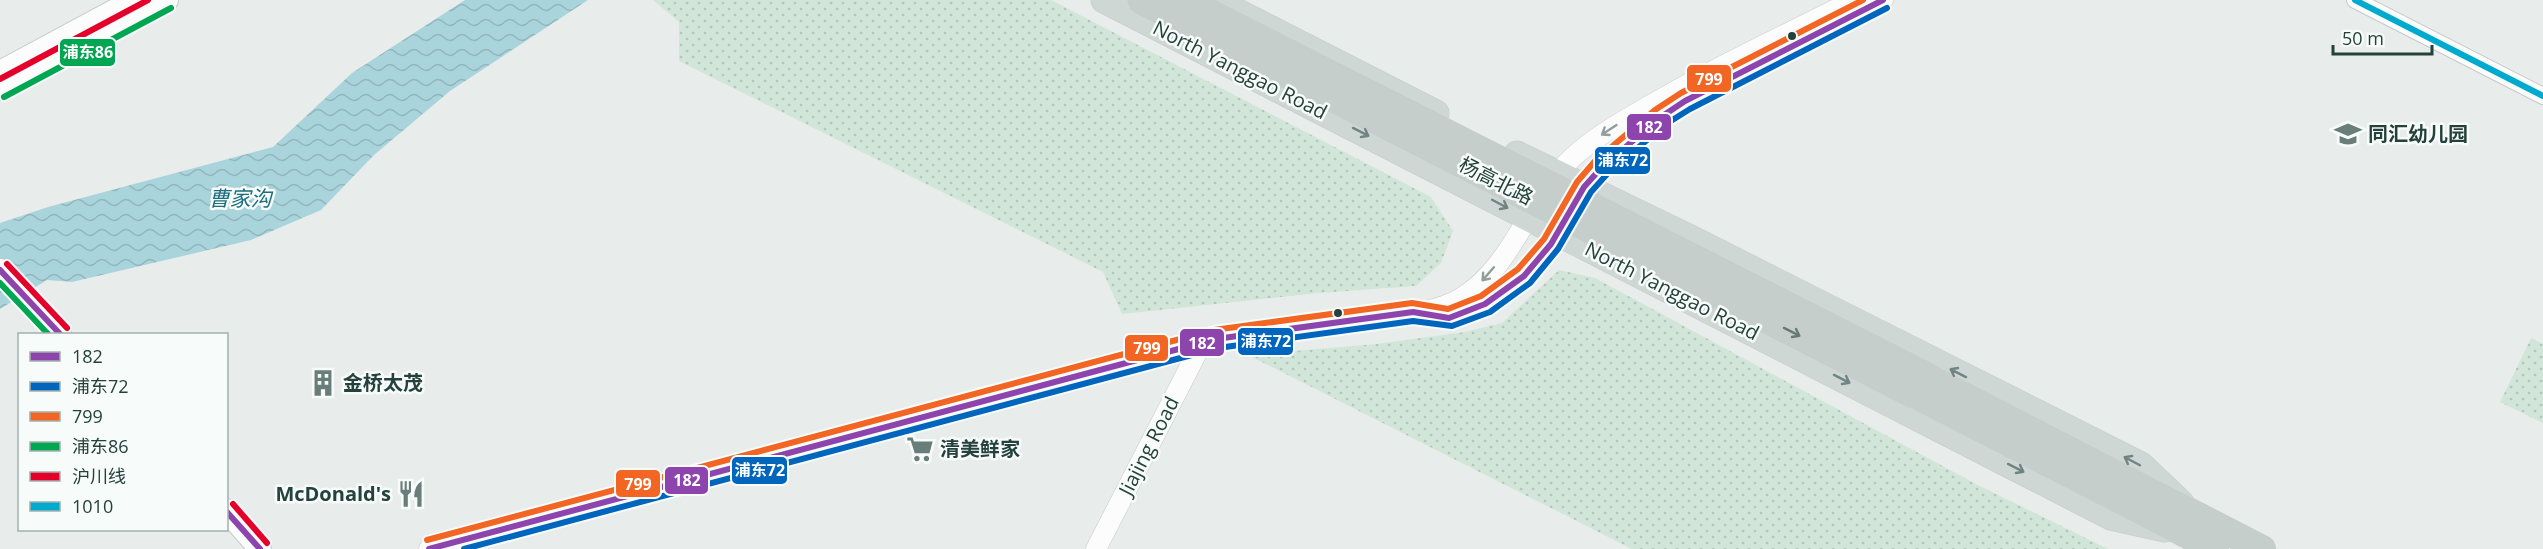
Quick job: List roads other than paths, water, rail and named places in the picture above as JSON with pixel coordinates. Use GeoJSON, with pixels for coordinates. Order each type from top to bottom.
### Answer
{"type":"FeatureCollection","features":[{"type":"Feature","properties":{"kind":"highway","name":"杨高北路"},"geometry":{"type":"LineString","coordinates":[[1141,0],[1920,386]]}},
{"type":"Feature","properties":{"kind":"highway","name":"杨高北路"},"geometry":{"type":"LineString","coordinates":[[1184,0],[1920,386]]}},
{"type":"Feature","properties":{"kind":"highway","name":"North Yanggao Road"},"geometry":{"type":"LineString","coordinates":[[1920,386],[2187,523],[2262,549]]}},
{"type":"Feature","properties":{"kind":"highway","name":"North Yanggao Road"},"geometry":{"type":"LineString","coordinates":[[2187,523],[2215,549]]}},
{"type":"Feature","properties":{"kind":"main road"},"geometry":{"type":"LineString","coordinates":[[0,72],[134,0]]}},
{"type":"Feature","properties":{"kind":"main road"},"geometry":{"type":"LineString","coordinates":[[0,90],[167,0]]}},
{"type":"Feature","properties":{"kind":"main road","name":"North Yanggao Road"},"geometry":{"type":"LineString","coordinates":[[1104,0],[2111,517],[2187,523]]}},
{"type":"Feature","properties":{"kind":"main road","name":"North Yanggao Road"},"geometry":{"type":"LineString","coordinates":[[1215,0],[2141,465],[2187,523]]}},
{"type":"Feature","properties":{"kind":"main road"},"geometry":{"type":"LineString","coordinates":[[0,270],[59,333]]}},
{"type":"Feature","properties":{"kind":"main road"},"geometry":{"type":"LineString","coordinates":[[228,512],[260,549]]}},
{"type":"Feature","properties":{"kind":"street"},"geometry":{"type":"LineString","coordinates":[[429,549],[1196,344],[1240,334],[1413,312],[1460,299],[1478,285],[1523,230],[1556,173],[1598,137],[1741,55],[1854,0]]}},
{"type":"Feature","properties":{"kind":"street"},"geometry":{"type":"LineString","coordinates":[[1413,312],[1449,318],[1485,304],[1524,276],[1558,232],[1584,187],[1602,167],[1661,117],[1685,101],[1883,0]]}},
{"type":"Feature","properties":{"kind":"street"},"geometry":{"type":"LineString","coordinates":[[2355,0],[2543,96]]}},
{"type":"Feature","properties":{"kind":"street","name":"Jiajing Road"},"geometry":{"type":"LineString","coordinates":[[1084,549],[1196,344]]}},
{"type":"Feature","properties":{"kind":"street","name":"Jiajing Road"},"geometry":{"type":"LineString","coordinates":[[1096,549],[1196,344]]}},
{"type":"Feature","properties":{"kind":"water","name":"曹家沟"},"geometry":{"type":"Polygon","coordinates":[[[465,0],[588,0],[450,91],[374,155],[321,210],[251,240],[72,282],[47,280],[0,309],[0,223],[48,207],[273,147],[352,73],[465,0]]]}},
{"type":"Feature","properties":{"kind":"place","name":"同汇幼儿园"},"geometry":{"type":"Point","coordinates":[2348,134]}},
{"type":"Feature","properties":{"kind":"place","name":"金桥太茂"},"geometry":{"type":"Point","coordinates":[323,383]}},
{"type":"Feature","properties":{"kind":"place","name":"清美鲜家"},"geometry":{"type":"Point","coordinates":[920,449]}},
{"type":"Feature","properties":{"kind":"place","name":"McDonald's"},"geometry":{"type":"Point","coordinates":[411,494]}}]}
